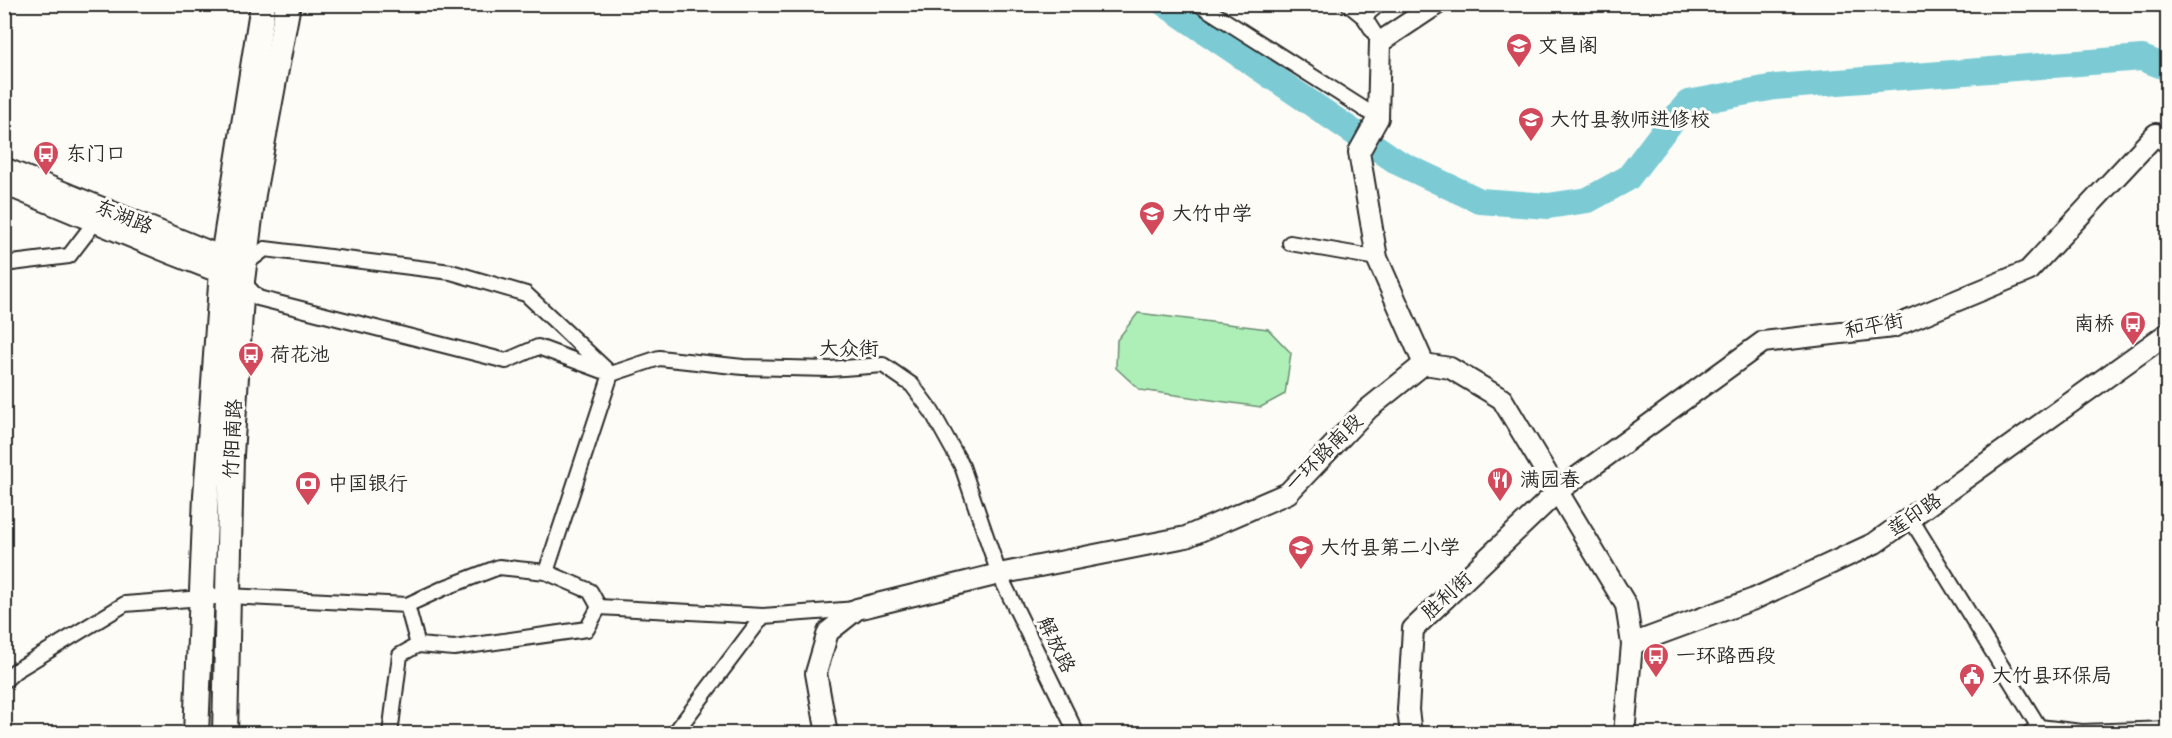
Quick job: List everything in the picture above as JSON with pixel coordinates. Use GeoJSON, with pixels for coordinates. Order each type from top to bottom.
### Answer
{"type":"FeatureCollection","features":[{"type":"Feature","properties":{"kind":"highway","name":"竹阳南路"},"geometry":{"type":"LineString","coordinates":[[196,734],[201,597],[232,269],[263,4]]}},
{"type":"Feature","properties":{"kind":"highway","name":"竹阳南路"},"geometry":{"type":"LineString","coordinates":[[225,734],[232,269],[254,194],[288,4]]}},
{"type":"Feature","properties":{"kind":"street"},"geometry":{"type":"LineString","coordinates":[[1199,4],[1378,118]]}},
{"type":"Feature","properties":{"kind":"street"},"geometry":{"type":"LineString","coordinates":[[1348,4],[1365,16],[1380,42],[1378,118],[1359,152],[1377,258],[1424,364],[1450,368],[1502,399],[1626,605],[1632,644],[1624,734]]}},
{"type":"Feature","properties":{"kind":"street"},"geometry":{"type":"LineString","coordinates":[[1365,16],[1379,4]]}},
{"type":"Feature","properties":{"kind":"street"},"geometry":{"type":"LineString","coordinates":[[1380,42],[1437,4]]}},
{"type":"Feature","properties":{"kind":"street","name":"和平街"},"geometry":{"type":"LineString","coordinates":[[1558,491],[1763,342],[1893,327],[2028,271],[2156,134],[2168,143]]}},
{"type":"Feature","properties":{"kind":"street","name":"东湖路"},"geometry":{"type":"LineString","coordinates":[[4,168],[232,269]]}},
{"type":"Feature","properties":{"kind":"street","name":"东湖路"},"geometry":{"type":"LineString","coordinates":[[4,184],[95,222],[232,269]]}},
{"type":"Feature","properties":{"kind":"street"},"geometry":{"type":"LineString","coordinates":[[4,260],[12,263],[69,256],[95,222]]}},
{"type":"Feature","properties":{"kind":"street"},"geometry":{"type":"LineString","coordinates":[[1290,243],[1377,258]]}},
{"type":"Feature","properties":{"kind":"street"},"geometry":{"type":"LineString","coordinates":[[265,249],[451,272],[526,294],[611,374],[538,347],[506,361],[258,298],[232,269],[265,249]]}},
{"type":"Feature","properties":{"kind":"street","name":"莲印路"},"geometry":{"type":"LineString","coordinates":[[1632,644],[1754,599],[1875,543],[2168,333]]}},
{"type":"Feature","properties":{"kind":"street","name":"大众街"},"geometry":{"type":"LineString","coordinates":[[611,374],[659,358],[743,367],[830,369],[883,365],[912,385],[932,412],[962,466],[999,574]]}},
{"type":"Feature","properties":{"kind":"street","name":"一环路南段"},"geometry":{"type":"LineString","coordinates":[[856,609],[999,574],[1186,537],[1288,493],[1368,409],[1424,364]]}},
{"type":"Feature","properties":{"kind":"street"},"geometry":{"type":"LineString","coordinates":[[546,572],[611,374]]}},
{"type":"Feature","properties":{"kind":"street","name":"胜利街"},"geometry":{"type":"LineString","coordinates":[[1411,734],[1408,710],[1413,629],[1558,491]]}},
{"type":"Feature","properties":{"kind":"street"},"geometry":{"type":"LineString","coordinates":[[1911,519],[2033,730],[2082,732],[2168,729]]}},
{"type":"Feature","properties":{"kind":"street"},"geometry":{"type":"LineString","coordinates":[[4,681],[15,671],[125,604],[228,596],[407,605],[499,567],[546,572],[590,591],[599,607]]}},
{"type":"Feature","properties":{"kind":"street","name":"解放路"},"geometry":{"type":"LineString","coordinates":[[999,574],[1077,734]]}},
{"type":"Feature","properties":{"kind":"street"},"geometry":{"type":"LineString","coordinates":[[407,605],[418,645]]}},
{"type":"Feature","properties":{"kind":"street"},"geometry":{"type":"LineString","coordinates":[[599,607],[763,616],[856,609]]}},
{"type":"Feature","properties":{"kind":"street"},"geometry":{"type":"LineString","coordinates":[[390,734],[400,655],[418,645],[454,648],[587,629],[599,607]]}},
{"type":"Feature","properties":{"kind":"street"},"geometry":{"type":"LineString","coordinates":[[827,734],[816,673],[828,632],[856,609]]}},
{"type":"Feature","properties":{"kind":"street"},"geometry":{"type":"LineString","coordinates":[[674,734],[763,616]]}},
{"type":"Feature","properties":{"kind":"green space"},"geometry":{"type":"Polygon","coordinates":[[[1138,313],[1268,329],[1291,353],[1285,394],[1261,407],[1140,390],[1116,368],[1117,340],[1138,313]]]}},
{"type":"Feature","properties":{"kind":"waterway"},"geometry":{"type":"LineString","coordinates":[[1165,4],[1399,163],[1480,201],[1548,206],[1588,200],[1628,178],[1688,103],[1775,87],[2142,58],[2168,68]]}},
{"type":"Feature","properties":{"kind":"place","name":"文昌阁"},"geometry":{"type":"Point","coordinates":[1519,69]}},
{"type":"Feature","properties":{"kind":"place","name":"大竹县教师进修校"},"geometry":{"type":"Point","coordinates":[1531,143]}},
{"type":"Feature","properties":{"kind":"place","name":"东门口"},"geometry":{"type":"Point","coordinates":[46,177]}},
{"type":"Feature","properties":{"kind":"place","name":"大竹中学"},"geometry":{"type":"Point","coordinates":[1152,237]}},
{"type":"Feature","properties":{"kind":"place","name":"南桥"},"geometry":{"type":"Point","coordinates":[2133,347]}},
{"type":"Feature","properties":{"kind":"place","name":"荷花池"},"geometry":{"type":"Point","coordinates":[251,378]}},
{"type":"Feature","properties":{"kind":"place","name":"满园春"},"geometry":{"type":"Point","coordinates":[1500,503]}},
{"type":"Feature","properties":{"kind":"place","name":"中国银行"},"geometry":{"type":"Point","coordinates":[308,507]}},
{"type":"Feature","properties":{"kind":"place","name":"大竹县第二小学"},"geometry":{"type":"Point","coordinates":[1301,571]}},
{"type":"Feature","properties":{"kind":"place","name":"一环路西段"},"geometry":{"type":"Point","coordinates":[1656,679]}},
{"type":"Feature","properties":{"kind":"place","name":"大竹县环保局"},"geometry":{"type":"Point","coordinates":[1972,699]}}]}
